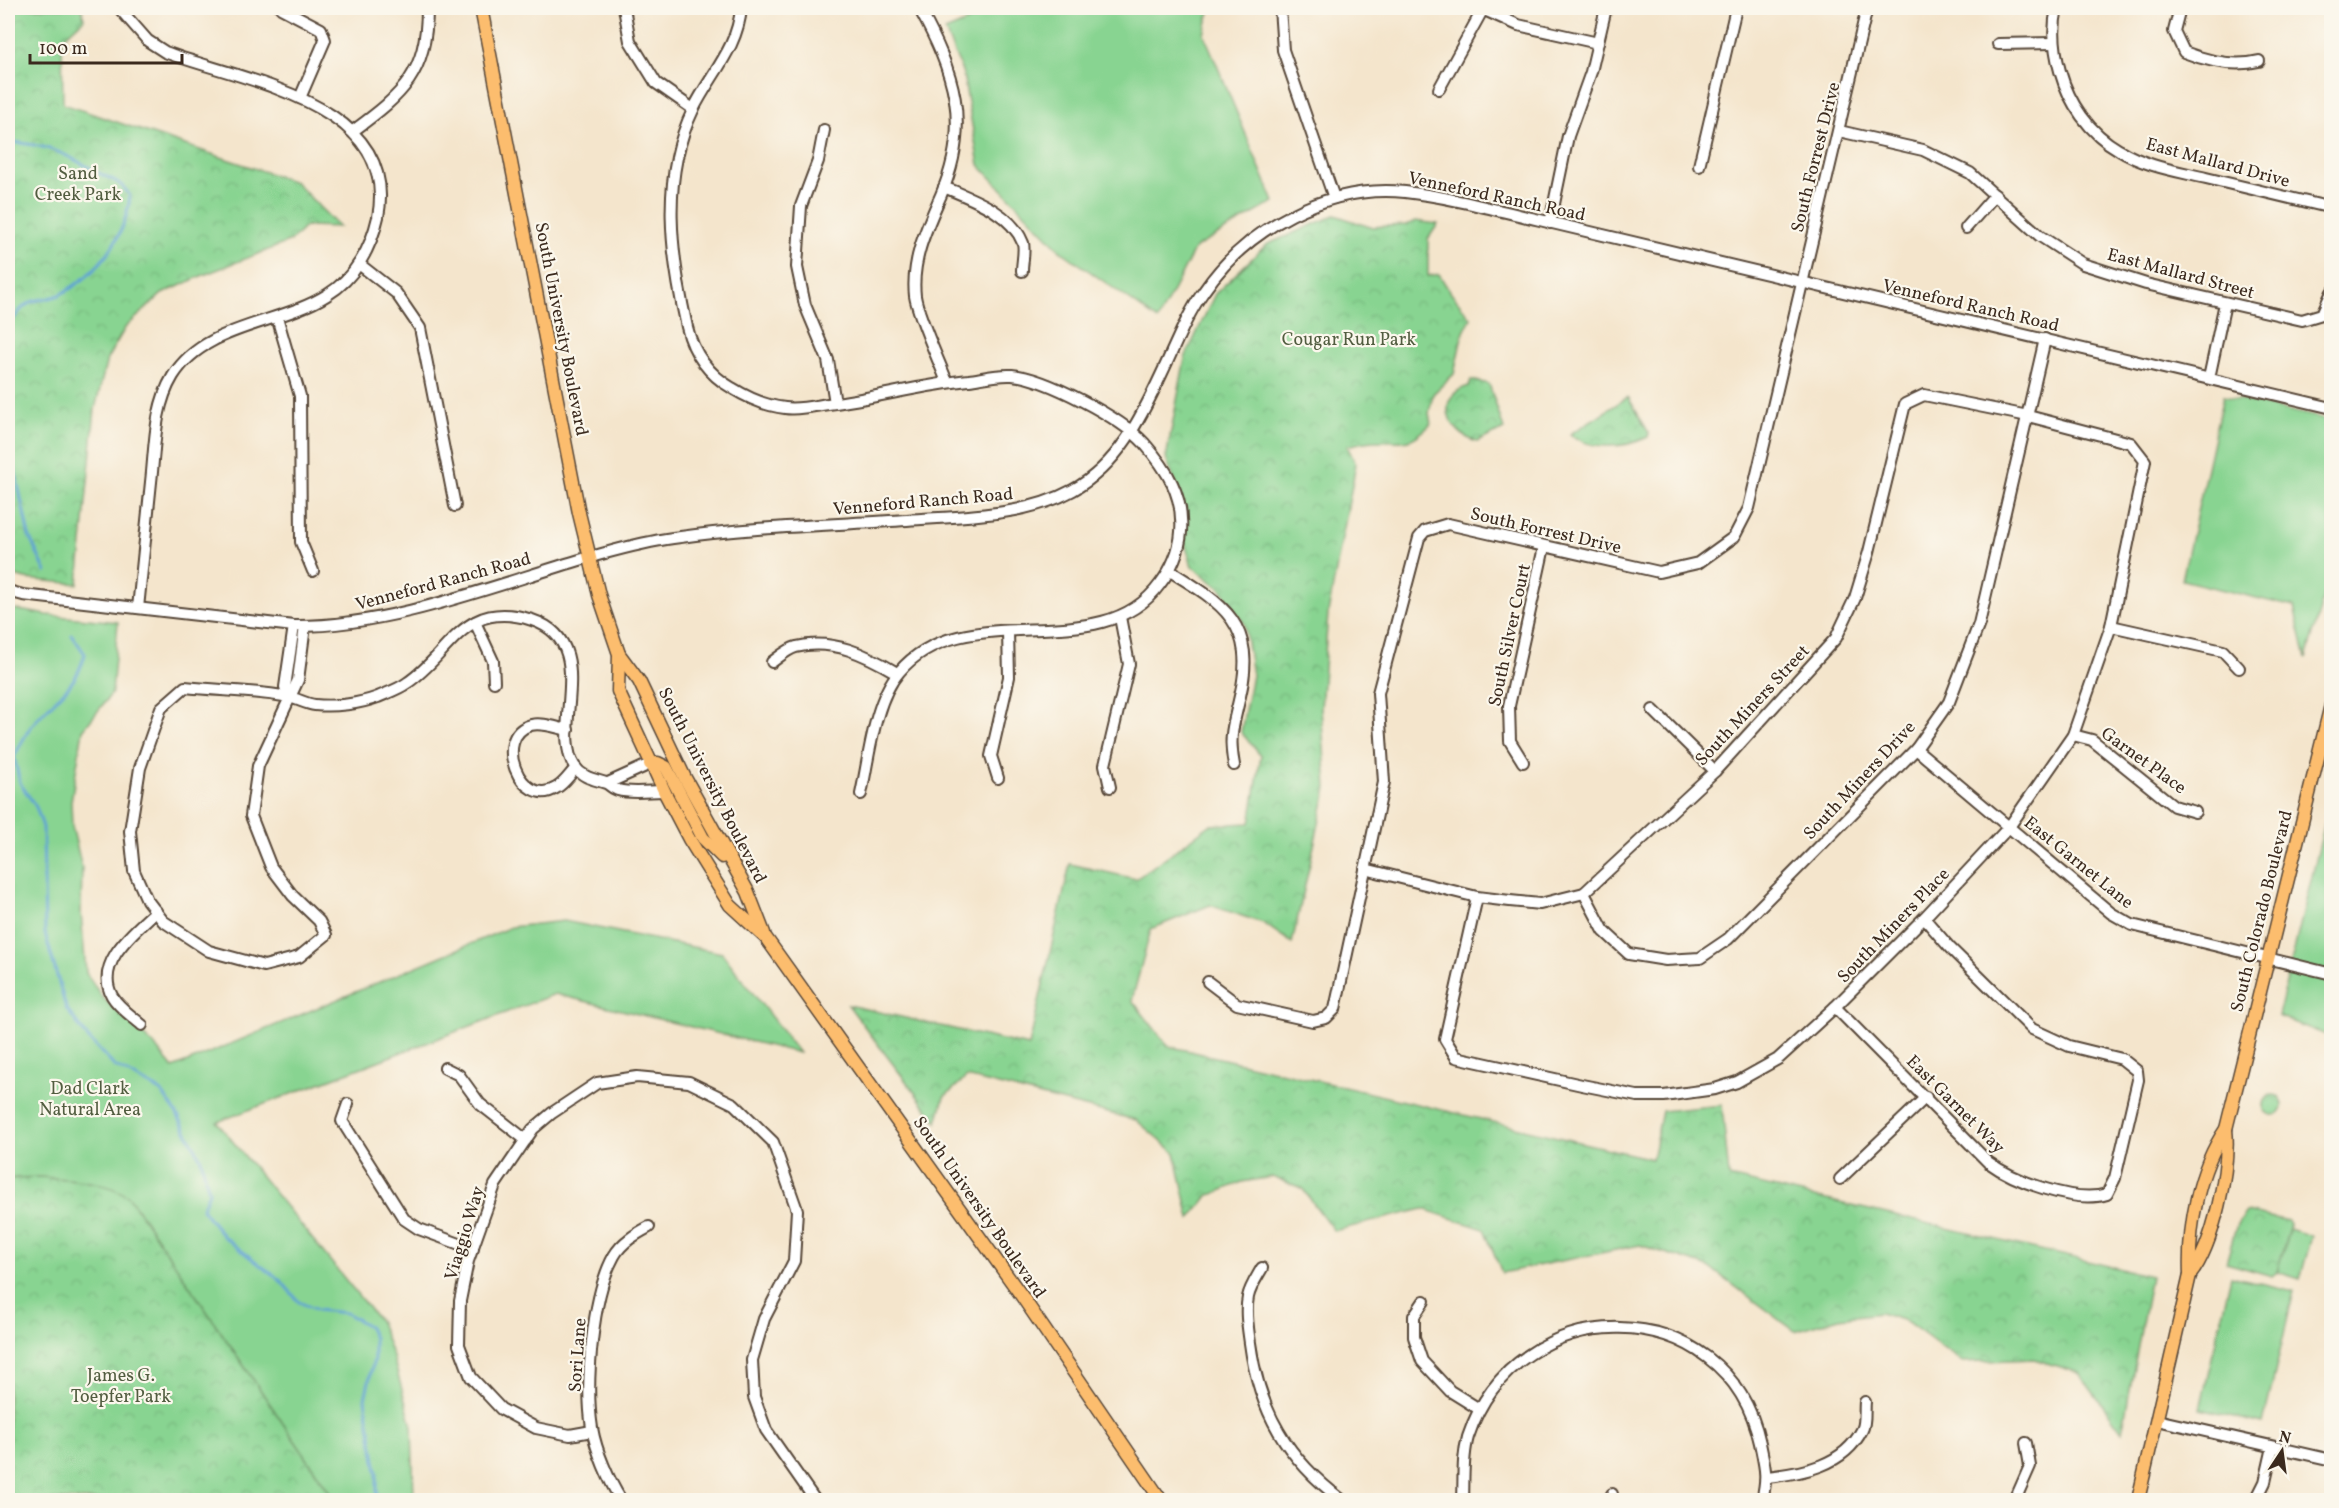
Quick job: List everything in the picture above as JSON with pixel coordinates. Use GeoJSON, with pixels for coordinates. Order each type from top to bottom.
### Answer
{"type":"FeatureCollection","features":[{"type":"Feature","properties":{"kind":"main road","name":"South University Boulevard"},"geometry":{"type":"LineString","coordinates":[[481,8],[590,558],[619,654],[618,692],[650,764],[689,839],[730,905],[766,938],[1021,1295],[1161,1500]]}},
{"type":"Feature","properties":{"kind":"main road","name":"South University Boulevard"},"geometry":{"type":"LineString","coordinates":[[619,654],[639,681],[685,778],[731,865],[748,892],[766,938]]}},
{"type":"Feature","properties":{"kind":"main road","name":"South Colorado Boulevard"},"geometry":{"type":"LineString","coordinates":[[2138,1500],[2190,1275],[2189,1247],[2193,1223],[2210,1157],[2226,1129],[2331,700]]}},
{"type":"Feature","properties":{"kind":"main road"},"geometry":{"type":"LineString","coordinates":[[650,764],[658,763],[666,766],[703,838],[731,865]]}},
{"type":"Feature","properties":{"kind":"main road","name":"South Colorado Boulevard"},"geometry":{"type":"LineString","coordinates":[[2190,1275],[2204,1255],[2214,1216],[2228,1155],[2226,1129]]}},
{"type":"Feature","properties":{"kind":"street"},"geometry":{"type":"LineString","coordinates":[[119,8],[148,41],[165,52],[300,98],[322,108],[353,131],[372,160],[378,175],[380,195],[375,229],[359,264],[328,295],[277,317],[221,337],[186,360],[173,375],[158,417],[138,608]]}},
{"type":"Feature","properties":{"kind":"street"},"geometry":{"type":"LineString","coordinates":[[281,8],[321,29],[325,40],[300,98]]}},
{"type":"Feature","properties":{"kind":"street"},"geometry":{"type":"LineString","coordinates":[[353,131],[393,102],[414,75],[427,34],[427,8]]}},
{"type":"Feature","properties":{"kind":"street"},"geometry":{"type":"LineString","coordinates":[[624,8],[630,41],[656,82],[693,109]]}},
{"type":"Feature","properties":{"kind":"street"},"geometry":{"type":"LineString","coordinates":[[741,8],[730,50],[693,109],[677,149],[669,210],[687,329],[694,351],[717,380],[749,398],[788,409],[835,403],[947,382],[1009,375],[1035,379],[1133,431],[1157,458],[1179,493],[1182,534],[1170,571],[1150,599],[1120,617],[1088,625],[963,634],[942,641],[920,653],[897,673],[880,708],[861,794]]}},
{"type":"Feature","properties":{"kind":"street"},"geometry":{"type":"LineString","coordinates":[[919,8],[948,66],[957,104],[952,163],[922,239],[916,266],[915,297],[947,382]]}},
{"type":"Feature","properties":{"kind":"street"},"geometry":{"type":"LineString","coordinates":[[1280,8],[1283,50],[1334,198]]}},
{"type":"Feature","properties":{"kind":"street"},"geometry":{"type":"LineString","coordinates":[[1439,89],[1481,8],[1518,26],[1598,43]]}},
{"type":"Feature","properties":{"kind":"street"},"geometry":{"type":"LineString","coordinates":[[1550,223],[1568,136],[1591,72],[1606,8]]}},
{"type":"Feature","properties":{"kind":"street"},"geometry":{"type":"LineString","coordinates":[[1699,166],[1736,8]]}},
{"type":"Feature","properties":{"kind":"street","name":"South Forrest Drive"},"geometry":{"type":"LineString","coordinates":[[1208,982],[1237,1004],[1313,1021],[1326,1018],[1335,1009],[1384,782],[1378,693],[1419,538],[1425,531],[1448,524],[1659,572],[1698,563],[1734,537],[1749,508],[1789,350],[1802,281],[1867,8]]}},
{"type":"Feature","properties":{"kind":"street","name":"East Mallard Drive"},"geometry":{"type":"LineString","coordinates":[[2057,8],[2054,43],[2064,84],[2074,106],[2097,134],[2119,151],[2142,161],[2174,170],[2331,208]]}},
{"type":"Feature","properties":{"kind":"street"},"geometry":{"type":"LineString","coordinates":[[2180,8],[2174,31],[2184,52],[2199,58],[2242,65],[2259,61]]}},
{"type":"Feature","properties":{"kind":"street"},"geometry":{"type":"LineString","coordinates":[[1998,44],[2054,43]]}},
{"type":"Feature","properties":{"kind":"street"},"geometry":{"type":"LineString","coordinates":[[824,130],[818,161],[801,206],[797,267],[805,305],[828,360],[835,403]]}},
{"type":"Feature","properties":{"kind":"street","name":"East Mallard Street"},"geometry":{"type":"LineString","coordinates":[[1839,131],[1923,150],[1970,173],[2040,236],[2083,264],[2146,284],[2302,320],[2322,314],[2331,292]]}},
{"type":"Feature","properties":{"kind":"street"},"geometry":{"type":"LineString","coordinates":[[944,187],[984,205],[1008,221],[1023,244],[1022,271]]}},
{"type":"Feature","properties":{"kind":"street","name":"Venneford Ranch Road"},"geometry":{"type":"LineString","coordinates":[[8,591],[299,626],[330,627],[373,619],[590,558],[672,538],[962,516],[1029,508],[1074,489],[1090,478],[1133,431],[1198,300],[1219,271],[1261,233],[1311,206],[1334,198],[1401,192],[1550,223],[1802,281],[2331,408]]}},
{"type":"Feature","properties":{"kind":"street"},"geometry":{"type":"LineString","coordinates":[[1966,228],[1995,195]]}},
{"type":"Feature","properties":{"kind":"street"},"geometry":{"type":"LineString","coordinates":[[359,264],[396,293],[420,328],[455,506]]}},
{"type":"Feature","properties":{"kind":"street"},"geometry":{"type":"LineString","coordinates":[[2209,378],[2225,303]]}},
{"type":"Feature","properties":{"kind":"street"},"geometry":{"type":"LineString","coordinates":[[277,317],[300,396],[302,542],[313,571]]}},
{"type":"Feature","properties":{"kind":"street","name":"South Miners Drive"},"geometry":{"type":"LineString","coordinates":[[1584,894],[1604,931],[1629,954],[1666,960],[1700,958],[1728,939],[1916,749],[1949,702],[1979,624],[2045,339]]}},
{"type":"Feature","properties":{"kind":"street","name":"South Miners Street"},"geometry":{"type":"LineString","coordinates":[[1584,894],[1715,771],[1836,638],[1855,598],[1866,561],[1905,404],[1923,395],[2028,416]]}},
{"type":"Feature","properties":{"kind":"street","name":"South Miners Place"},"geometry":{"type":"LineString","coordinates":[[1477,897],[1445,1039],[1456,1057],[1637,1096],[1687,1095],[1737,1082],[1778,1059],[1835,1007],[1924,918],[2009,827],[2073,735],[2111,626],[2145,461],[2131,443],[2028,416]]}},
{"type":"Feature","properties":{"kind":"street","name":"South Silver Court"},"geometry":{"type":"LineString","coordinates":[[1523,762],[1510,741],[1509,706],[1544,547]]}},
{"type":"Feature","properties":{"kind":"street"},"geometry":{"type":"LineString","coordinates":[[1170,571],[1216,599],[1233,619],[1242,640],[1245,678],[1230,742],[1234,765]]}},
{"type":"Feature","properties":{"kind":"street"},"geometry":{"type":"LineString","coordinates":[[299,626],[298,680],[290,697],[258,766],[251,816],[272,867],[292,896],[319,921],[326,935],[299,957],[264,966],[209,951],[163,921],[147,900],[134,871],[130,831],[140,768],[161,708],[185,687],[290,697],[313,705],[346,704],[376,697],[407,684],[456,634],[475,622],[496,616],[516,617],[534,621],[555,635],[570,667],[568,744],[576,768],[592,781],[608,783],[617,790],[663,791]]}},
{"type":"Feature","properties":{"kind":"street"},"geometry":{"type":"LineString","coordinates":[[1110,787],[1105,765],[1129,664],[1120,617]]}},
{"type":"Feature","properties":{"kind":"street"},"geometry":{"type":"LineString","coordinates":[[475,622],[493,661],[494,682]]}},
{"type":"Feature","properties":{"kind":"street"},"geometry":{"type":"LineString","coordinates":[[2111,626],[2223,651],[2239,668]]}},
{"type":"Feature","properties":{"kind":"street"},"geometry":{"type":"LineString","coordinates":[[998,778],[991,756],[1009,677],[1008,631]]}},
{"type":"Feature","properties":{"kind":"street"},"geometry":{"type":"LineString","coordinates":[[772,662],[795,647],[835,645],[868,656],[897,673]]}},
{"type":"Feature","properties":{"kind":"street"},"geometry":{"type":"LineString","coordinates":[[1653,710],[1715,771]]}},
{"type":"Feature","properties":{"kind":"street"},"geometry":{"type":"LineString","coordinates":[[568,730],[530,725],[520,731],[515,739],[512,759],[520,778],[538,791],[558,788],[576,768]]}},
{"type":"Feature","properties":{"kind":"street","name":"Garnet Place"},"geometry":{"type":"LineString","coordinates":[[2073,735],[2092,740],[2174,806],[2195,812]]}},
{"type":"Feature","properties":{"kind":"street","name":"East Garnet Lane"},"geometry":{"type":"LineString","coordinates":[[1916,749],[2111,913],[2132,925],[2331,974]]}},
{"type":"Feature","properties":{"kind":"street"},"geometry":{"type":"LineString","coordinates":[[608,783],[650,764]]}},
{"type":"Feature","properties":{"kind":"street"},"geometry":{"type":"LineString","coordinates":[[1365,869],[1477,897],[1540,904],[1584,894]]}},
{"type":"Feature","properties":{"kind":"street"},"geometry":{"type":"LineString","coordinates":[[142,1025],[121,1007],[111,994],[109,974],[113,956],[122,943],[156,911]]}},
{"type":"Feature","properties":{"kind":"street","name":"East Garnet Way"},"geometry":{"type":"LineString","coordinates":[[1835,1007],[1980,1154],[2001,1171],[2031,1184],[2096,1197],[2107,1194],[2112,1187],[2138,1080],[2137,1071],[2122,1059],[2068,1046],[2032,1029],[1950,948],[1924,918]]}},
{"type":"Feature","properties":{"kind":"street"},"geometry":{"type":"LineString","coordinates":[[445,1068],[459,1075],[480,1104],[526,1140]]}},
{"type":"Feature","properties":{"kind":"street","name":"Viaggio Way"},"geometry":{"type":"LineString","coordinates":[[592,1431],[570,1435],[536,1428],[501,1409],[471,1377],[459,1345],[460,1301],[473,1249],[495,1185],[533,1129],[552,1113],[597,1083],[637,1077],[688,1082],[734,1104],[773,1142],[797,1210],[794,1260],[765,1319],[752,1360],[754,1397],[766,1430],[815,1500]]}},
{"type":"Feature","properties":{"kind":"street"},"geometry":{"type":"LineString","coordinates":[[1840,1179],[1926,1097]]}},
{"type":"Feature","properties":{"kind":"street"},"geometry":{"type":"LineString","coordinates":[[348,1104],[342,1121],[404,1219],[419,1229],[473,1249]]}},
{"type":"Feature","properties":{"kind":"street","name":"Sori Lane"},"geometry":{"type":"LineString","coordinates":[[621,1500],[614,1490],[592,1431],[591,1343],[599,1300],[614,1255],[630,1238],[649,1227]]}},
{"type":"Feature","properties":{"kind":"street"},"geometry":{"type":"LineString","coordinates":[[1262,1268],[1248,1294],[1246,1314],[1253,1369],[1268,1417],[1294,1454],[1326,1489],[1342,1500]]}},
{"type":"Feature","properties":{"kind":"street"},"geometry":{"type":"LineString","coordinates":[[1424,1301],[1414,1316],[1414,1337],[1422,1361],[1450,1391],[1479,1409]]}},
{"type":"Feature","properties":{"kind":"street"},"geometry":{"type":"LineString","coordinates":[[1463,1500],[1465,1453],[1479,1409],[1502,1376],[1537,1348],[1580,1330],[1612,1328],[1644,1331],[1691,1348],[1710,1361],[1736,1387],[1757,1429],[1767,1477],[1762,1500]]}},
{"type":"Feature","properties":{"kind":"street"},"geometry":{"type":"LineString","coordinates":[[1767,1477],[1805,1472],[1826,1464],[1849,1447],[1863,1429],[1865,1402]]}},
{"type":"Feature","properties":{"kind":"street"},"geometry":{"type":"LineString","coordinates":[[2157,1420],[2331,1460]]}},
{"type":"Feature","properties":{"kind":"street"},"geometry":{"type":"LineString","coordinates":[[2014,1500],[2030,1466],[2026,1443]]}},
{"type":"Feature","properties":{"kind":"street"},"geometry":{"type":"LineString","coordinates":[[2256,1500],[2265,1482],[2273,1447]]}},
{"type":"Feature","properties":{"kind":"green space","name":"Sand Creek Park"},"geometry":{"type":"Polygon","coordinates":[[[8,8],[82,8],[84,19],[62,39],[63,104],[295,182],[339,227],[306,226],[291,241],[201,276],[162,294],[125,328],[107,359],[95,409],[78,584],[25,579],[8,574],[8,8]]]}},
{"type":"Feature","properties":{"kind":"green space"},"geometry":{"type":"Polygon","coordinates":[[[1001,8],[1210,8],[1204,34],[1274,202],[1195,248],[1158,320],[1061,251],[979,165],[963,74],[945,31],[1001,8]]]}},
{"type":"Feature","properties":{"kind":"green space","name":"Cougar Run Park"},"geometry":{"type":"Polygon","coordinates":[[[1335,215],[1370,227],[1407,225],[1415,221],[1438,224],[1428,239],[1428,276],[1439,274],[1471,318],[1462,336],[1454,374],[1433,394],[1429,413],[1431,424],[1417,436],[1405,441],[1372,441],[1347,446],[1356,464],[1328,613],[1321,709],[1327,788],[1292,943],[1263,923],[1210,905],[1151,929],[1132,1000],[1168,1046],[1652,1159],[1662,1111],[1722,1105],[1729,1177],[2151,1276],[2122,1432],[2079,1373],[2034,1359],[1962,1362],[1906,1321],[1880,1313],[1839,1318],[1795,1331],[1709,1267],[1640,1245],[1502,1273],[1484,1229],[1423,1209],[1334,1231],[1302,1188],[1272,1177],[1242,1182],[1208,1196],[1190,1219],[1175,1153],[1136,1120],[967,1077],[944,1097],[937,1122],[848,1005],[1029,1046],[1070,864],[1136,879],[1210,825],[1250,823],[1261,756],[1241,732],[1252,675],[1244,623],[1222,590],[1192,566],[1182,534],[1179,493],[1166,458],[1185,358],[1215,294],[1266,245],[1335,215]]]}},
{"type":"Feature","properties":{"kind":"green space"},"geometry":{"type":"Polygon","coordinates":[[[1471,380],[1489,384],[1504,429],[1477,442],[1458,431],[1452,423],[1448,406],[1451,398],[1458,391],[1469,386],[1471,380]]]}},
{"type":"Feature","properties":{"kind":"green space"},"geometry":{"type":"Polygon","coordinates":[[[2223,396],[2331,420],[2331,570],[2306,659],[2294,607],[2182,580],[2223,396]]]}},
{"type":"Feature","properties":{"kind":"green space"},"geometry":{"type":"Polygon","coordinates":[[[1628,397],[1649,433],[1648,437],[1629,444],[1609,446],[1588,443],[1570,434],[1628,397]]]}},
{"type":"Feature","properties":{"kind":"green space","name":"Dad Clark Natural Area"},"geometry":{"type":"Polygon","coordinates":[[[8,608],[47,615],[118,622],[112,693],[83,730],[71,801],[72,826],[82,868],[81,912],[86,973],[102,997],[154,1045],[173,1068],[511,927],[564,921],[722,953],[799,1053],[555,994],[217,1122],[380,1322],[393,1357],[412,1426],[414,1500],[335,1500],[129,1197],[70,1180],[8,1179],[8,608]]]}},
{"type":"Feature","properties":{"kind":"green space"},"geometry":{"type":"Polygon","coordinates":[[[2331,798],[2331,1037],[2278,1016],[2331,798]]]}},
{"type":"Feature","properties":{"kind":"green space"},"geometry":{"type":"Polygon","coordinates":[[[2273,1095],[2280,1098],[2283,1105],[2280,1112],[2273,1115],[2266,1112],[2263,1105],[2266,1098],[2273,1095]]]}},
{"type":"Feature","properties":{"kind":"green space","name":"James G. Toepfer Park"},"geometry":{"type":"Polygon","coordinates":[[[39,1177],[98,1184],[129,1197],[335,1500],[8,1500],[8,1179],[39,1177]]]}},
{"type":"Feature","properties":{"kind":"green space"},"geometry":{"type":"Polygon","coordinates":[[[2246,1212],[2288,1221],[2290,1224],[2277,1272],[2272,1276],[2226,1263],[2237,1224],[2246,1212]]]}},
{"type":"Feature","properties":{"kind":"green space"},"geometry":{"type":"Polygon","coordinates":[[[2289,1229],[2312,1236],[2300,1279],[2277,1272],[2289,1229]]]}},
{"type":"Feature","properties":{"kind":"green space"},"geometry":{"type":"Polygon","coordinates":[[[2231,1276],[2294,1291],[2263,1424],[2200,1409],[2231,1276]]]}},
{"type":"Feature","properties":{"kind":"waterway"},"geometry":{"type":"LineString","coordinates":[[8,142],[44,147],[64,155],[115,181],[130,196],[127,212],[116,240],[98,265],[75,286],[61,294],[26,305],[8,326]]}},
{"type":"Feature","properties":{"kind":"waterway"},"geometry":{"type":"LineString","coordinates":[[8,449],[11,452],[29,536],[46,572]]}},
{"type":"Feature","properties":{"kind":"waterway"},"geometry":{"type":"LineString","coordinates":[[72,635],[85,654],[81,667],[69,686],[30,728],[14,757],[20,783],[36,807],[43,827],[45,933],[66,1008],[88,1038],[114,1066],[161,1091],[176,1112],[201,1159],[209,1192],[202,1209],[224,1237],[281,1281],[299,1302],[317,1310],[346,1313],[368,1326],[374,1338],[374,1359],[365,1399],[377,1472],[377,1500]]}}]}
